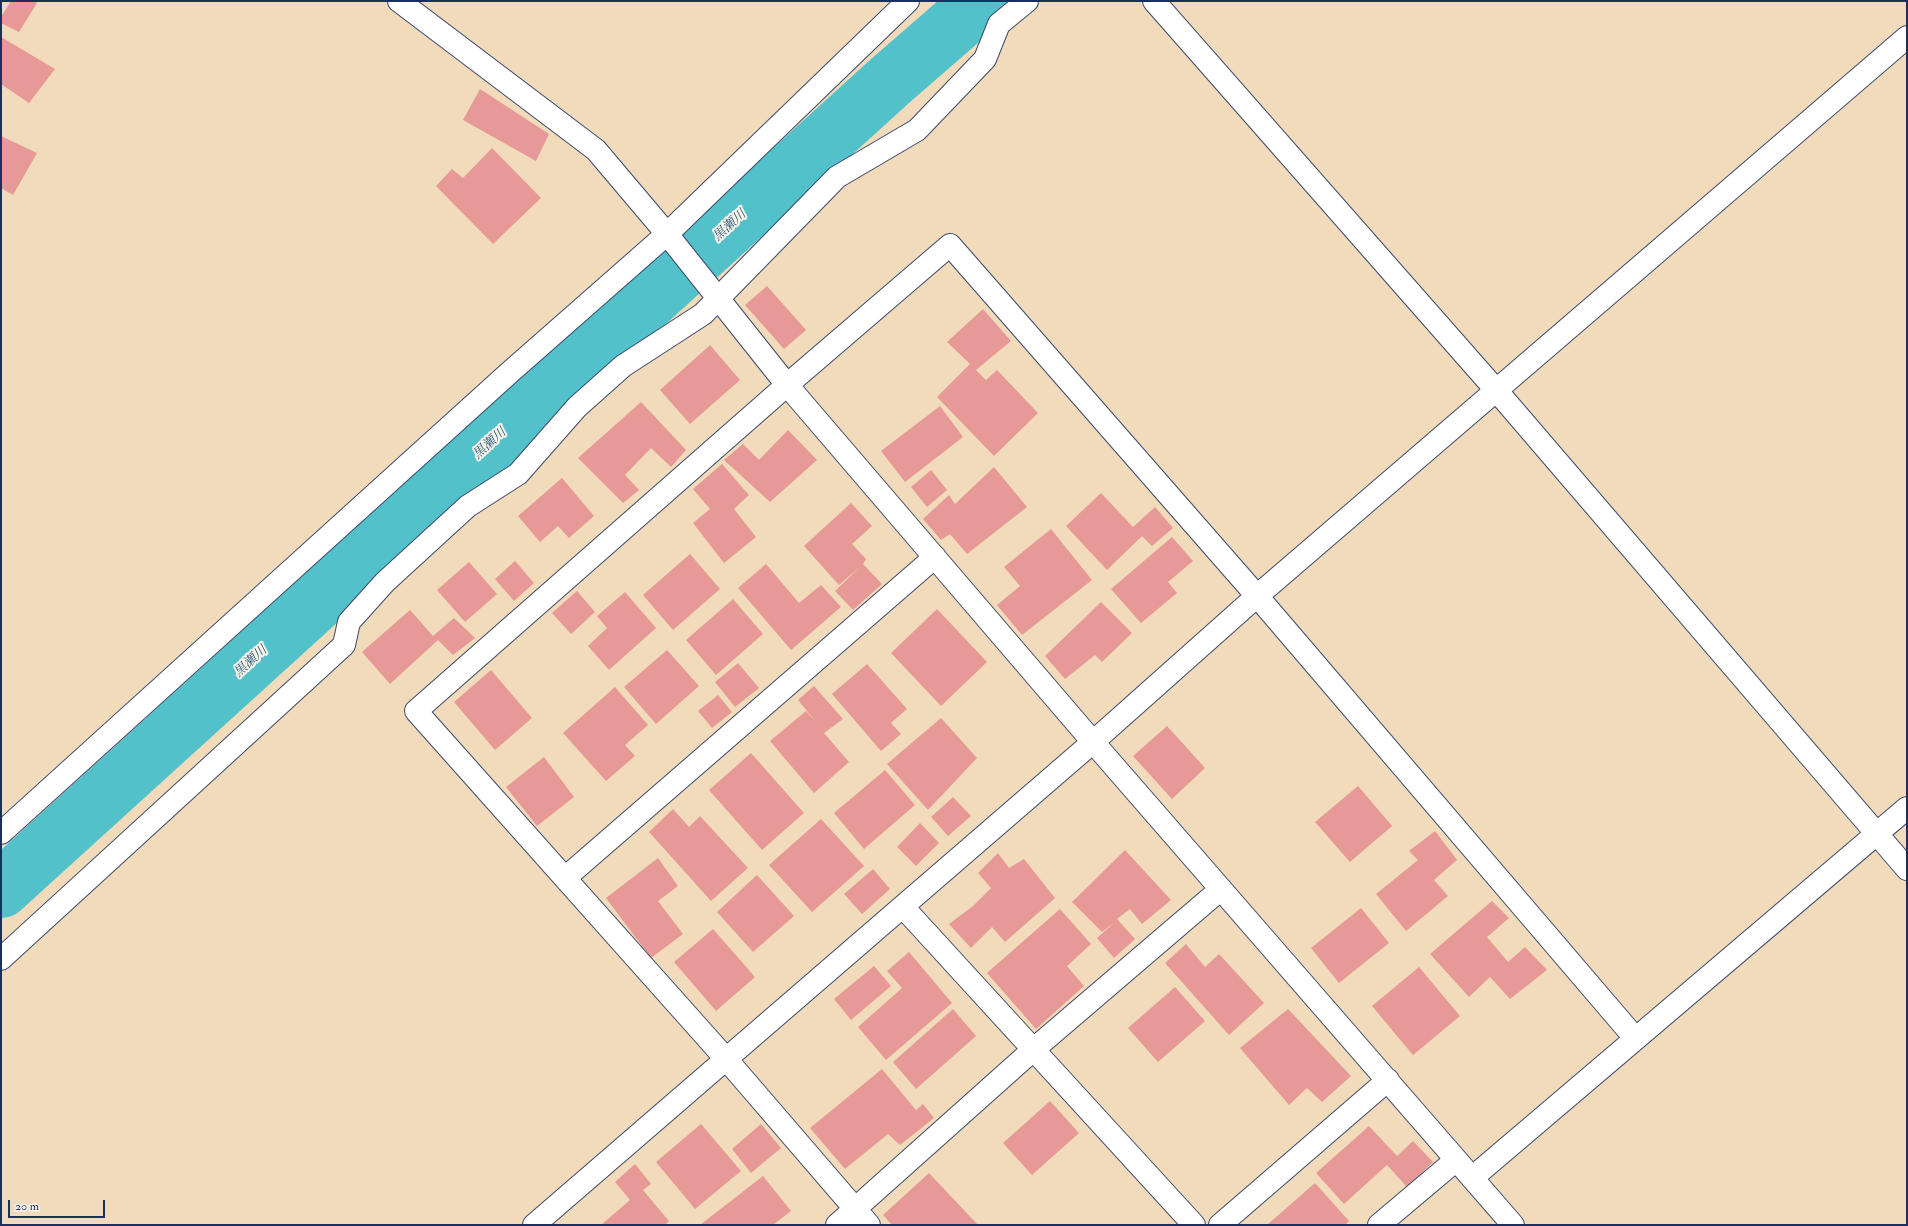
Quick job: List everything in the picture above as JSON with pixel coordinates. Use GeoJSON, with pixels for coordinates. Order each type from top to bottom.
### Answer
{"type":"FeatureCollection","features":[{"type":"Feature","properties":{"kind":"street"},"geometry":{"type":"LineString","coordinates":[[399,1],[596,150],[714,293],[787,385],[1093,742],[1388,1080],[1512,1225]]}},
{"type":"Feature","properties":{"kind":"street"},"geometry":{"type":"LineString","coordinates":[[1,833],[503,379],[666,234],[908,1]]}},
{"type":"Feature","properties":{"kind":"street"},"geometry":{"type":"LineString","coordinates":[[1,959],[344,645],[349,622],[385,582],[468,506],[518,474],[577,407],[623,366],[703,314],[714,293],[837,177],[917,130],[985,59],[999,24],[1027,1]]}},
{"type":"Feature","properties":{"kind":"street"},"geometry":{"type":"LineString","coordinates":[[1154,1],[1496,390],[1907,869]]}},
{"type":"Feature","properties":{"kind":"street"},"geometry":{"type":"LineString","coordinates":[[534,1225],[727,1060],[1093,742],[1257,596],[1907,37]]}},
{"type":"Feature","properties":{"kind":"street"},"geometry":{"type":"LineString","coordinates":[[863,1217],[727,1060],[416,711],[787,385],[950,245],[1257,596],[1635,1038]]}},
{"type":"Feature","properties":{"kind":"street"},"geometry":{"type":"LineString","coordinates":[[566,878],[935,557]]}},
{"type":"Feature","properties":{"kind":"street"},"geometry":{"type":"LineString","coordinates":[[1472,1178],[1907,808]]}},
{"type":"Feature","properties":{"kind":"street"},"geometry":{"type":"LineString","coordinates":[[837,1225],[863,1217],[1034,1049],[1221,889]]}},
{"type":"Feature","properties":{"kind":"street"},"geometry":{"type":"LineString","coordinates":[[903,907],[1194,1225]]}},
{"type":"Feature","properties":{"kind":"street"},"geometry":{"type":"LineString","coordinates":[[1220,1225],[1388,1080]]}},
{"type":"Feature","properties":{"kind":"street"},"geometry":{"type":"LineString","coordinates":[[1379,1225],[1456,1160]]}},
{"type":"Feature","properties":{"kind":"building"},"geometry":{"type":"Polygon","coordinates":[[[11,1],[35,1],[37,3],[19,32],[1,23],[1,17],[11,1]]]}},
{"type":"Feature","properties":{"kind":"building"},"geometry":{"type":"Polygon","coordinates":[[[1,37],[55,69],[29,103],[1,84],[1,37]]]}},
{"type":"Feature","properties":{"kind":"building"},"geometry":{"type":"Polygon","coordinates":[[[480,89],[549,134],[536,161],[463,120],[480,89]]]}},
{"type":"Feature","properties":{"kind":"building"},"geometry":{"type":"Polygon","coordinates":[[[1,136],[37,153],[13,195],[1,188],[1,136]]]}},
{"type":"Feature","properties":{"kind":"building"},"geometry":{"type":"Polygon","coordinates":[[[492,148],[541,198],[493,244],[436,186],[452,169],[463,178],[492,148]]]}},
{"type":"Feature","properties":{"kind":"building"},"geometry":{"type":"Polygon","coordinates":[[[767,286],[806,330],[784,349],[745,305],[767,286]]]}},
{"type":"Feature","properties":{"kind":"building"},"geometry":{"type":"Polygon","coordinates":[[[983,309],[1011,341],[976,370],[986,380],[997,370],[1038,413],[994,456],[937,397],[970,364],[947,342],[983,309]]]}},
{"type":"Feature","properties":{"kind":"building"},"geometry":{"type":"Polygon","coordinates":[[[710,345],[740,380],[690,424],[660,390],[710,345]]]}},
{"type":"Feature","properties":{"kind":"building"},"geometry":{"type":"Polygon","coordinates":[[[641,402],[686,450],[671,467],[651,448],[625,475],[639,490],[623,503],[578,458],[641,402]]]}},
{"type":"Feature","properties":{"kind":"building"},"geometry":{"type":"Polygon","coordinates":[[[940,406],[963,437],[905,482],[881,451],[940,406]]]}},
{"type":"Feature","properties":{"kind":"building"},"geometry":{"type":"Polygon","coordinates":[[[788,430],[817,460],[770,502],[724,460],[743,444],[759,460],[788,430]]]}},
{"type":"Feature","properties":{"kind":"building"},"geometry":{"type":"Polygon","coordinates":[[[722,464],[749,495],[734,509],[756,537],[724,563],[693,523],[710,509],[693,489],[722,464]]]}},
{"type":"Feature","properties":{"kind":"building"},"geometry":{"type":"Polygon","coordinates":[[[994,467],[1027,507],[967,554],[950,534],[941,540],[923,519],[949,495],[955,504],[994,467]]]}},
{"type":"Feature","properties":{"kind":"building"},"geometry":{"type":"Polygon","coordinates":[[[931,470],[947,490],[927,507],[911,487],[931,470]]]}},
{"type":"Feature","properties":{"kind":"building"},"geometry":{"type":"Polygon","coordinates":[[[562,478],[594,516],[569,538],[558,526],[540,542],[518,516],[562,478]]]}},
{"type":"Feature","properties":{"kind":"building"},"geometry":{"type":"Polygon","coordinates":[[[1101,493],[1133,527],[1155,507],[1173,528],[1152,546],[1142,536],[1107,570],[1066,526],[1101,493]]]}},
{"type":"Feature","properties":{"kind":"building"},"geometry":{"type":"Polygon","coordinates":[[[851,503],[872,526],[852,544],[866,559],[863,564],[882,584],[853,610],[835,591],[860,567],[839,585],[804,546],[851,503]]]}},
{"type":"Feature","properties":{"kind":"building"},"geometry":{"type":"Polygon","coordinates":[[[1051,529],[1092,580],[1022,635],[997,605],[1020,586],[1004,567],[1051,529]]]}},
{"type":"Feature","properties":{"kind":"building"},"geometry":{"type":"Polygon","coordinates":[[[1172,537],[1193,561],[1168,582],[1177,593],[1141,623],[1111,589],[1172,537]]]}},
{"type":"Feature","properties":{"kind":"building"},"geometry":{"type":"Polygon","coordinates":[[[690,554],[720,589],[673,630],[643,595],[690,554]]]}},
{"type":"Feature","properties":{"kind":"building"},"geometry":{"type":"Polygon","coordinates":[[[515,561],[534,583],[514,601],[495,579],[515,561]]]}},
{"type":"Feature","properties":{"kind":"building"},"geometry":{"type":"Polygon","coordinates":[[[469,562],[497,594],[465,622],[437,590],[469,562]]]}},
{"type":"Feature","properties":{"kind":"building"},"geometry":{"type":"Polygon","coordinates":[[[766,564],[799,603],[821,585],[841,607],[791,650],[738,588],[766,564]]]}},
{"type":"Feature","properties":{"kind":"building"},"geometry":{"type":"Polygon","coordinates":[[[577,591],[595,612],[571,634],[552,613],[577,591]]]}},
{"type":"Feature","properties":{"kind":"building"},"geometry":{"type":"Polygon","coordinates":[[[625,592],[656,628],[609,670],[588,646],[607,628],[597,616],[625,592]]]}},
{"type":"Feature","properties":{"kind":"building"},"geometry":{"type":"Polygon","coordinates":[[[733,599],[763,634],[716,675],[686,640],[733,599]]]}},
{"type":"Feature","properties":{"kind":"building"},"geometry":{"type":"Polygon","coordinates":[[[1101,602],[1132,633],[1102,662],[1095,655],[1065,679],[1045,656],[1101,602]]]}},
{"type":"Feature","properties":{"kind":"building"},"geometry":{"type":"Polygon","coordinates":[[[937,609],[987,662],[941,706],[891,653],[937,609]]]}},
{"type":"Feature","properties":{"kind":"building"},"geometry":{"type":"Polygon","coordinates":[[[410,610],[433,636],[454,618],[475,638],[453,655],[438,640],[390,684],[362,652],[410,610]]]}},
{"type":"Feature","properties":{"kind":"building"},"geometry":{"type":"Polygon","coordinates":[[[667,650],[699,686],[656,724],[624,687],[667,650]]]}},
{"type":"Feature","properties":{"kind":"building"},"geometry":{"type":"Polygon","coordinates":[[[738,663],[759,688],[735,707],[715,682],[738,663]]]}},
{"type":"Feature","properties":{"kind":"building"},"geometry":{"type":"Polygon","coordinates":[[[867,664],[907,709],[891,723],[901,734],[881,751],[832,694],[867,664]]]}},
{"type":"Feature","properties":{"kind":"building"},"geometry":{"type":"Polygon","coordinates":[[[491,670],[532,718],[495,750],[454,702],[491,670]]]}},
{"type":"Feature","properties":{"kind":"building"},"geometry":{"type":"Polygon","coordinates":[[[814,686],[843,719],[824,733],[849,762],[814,793],[770,741],[806,711],[816,722],[798,700],[814,686]]]}},
{"type":"Feature","properties":{"kind":"building"},"geometry":{"type":"Polygon","coordinates":[[[615,687],[648,725],[625,745],[635,756],[606,781],[563,733],[615,687]]]}},
{"type":"Feature","properties":{"kind":"building"},"geometry":{"type":"Polygon","coordinates":[[[718,695],[732,712],[712,728],[698,711],[718,695]]]}},
{"type":"Feature","properties":{"kind":"building"},"geometry":{"type":"Polygon","coordinates":[[[941,718],[977,758],[928,810],[887,764],[941,718]]]}},
{"type":"Feature","properties":{"kind":"building"},"geometry":{"type":"Polygon","coordinates":[[[1167,726],[1205,768],[1172,799],[1133,756],[1167,726]]]}},
{"type":"Feature","properties":{"kind":"building"},"geometry":{"type":"Polygon","coordinates":[[[751,753],[804,813],[762,850],[709,790],[751,753]]]}},
{"type":"Feature","properties":{"kind":"building"},"geometry":{"type":"Polygon","coordinates":[[[544,757],[574,797],[537,826],[506,787],[544,757]]]}},
{"type":"Feature","properties":{"kind":"building"},"geometry":{"type":"Polygon","coordinates":[[[885,770],[915,805],[864,849],[834,813],[885,770]]]}},
{"type":"Feature","properties":{"kind":"building"},"geometry":{"type":"Polygon","coordinates":[[[1358,786],[1392,826],[1350,862],[1315,822],[1358,786]]]}},
{"type":"Feature","properties":{"kind":"building"},"geometry":{"type":"Polygon","coordinates":[[[953,797],[971,816],[948,836],[931,817],[953,797]]]}},
{"type":"Feature","properties":{"kind":"building"},"geometry":{"type":"Polygon","coordinates":[[[673,809],[689,827],[700,816],[748,868],[711,901],[649,832],[673,809]]]}},
{"type":"Feature","properties":{"kind":"building"},"geometry":{"type":"Polygon","coordinates":[[[821,819],[864,866],[812,912],[769,865],[821,819]]]}},
{"type":"Feature","properties":{"kind":"building"},"geometry":{"type":"Polygon","coordinates":[[[920,823],[939,843],[916,866],[897,847],[920,823]]]}},
{"type":"Feature","properties":{"kind":"building"},"geometry":{"type":"Polygon","coordinates":[[[1435,831],[1457,860],[1434,880],[1448,896],[1406,931],[1376,894],[1418,860],[1409,851],[1435,831]]]}},
{"type":"Feature","properties":{"kind":"building"},"geometry":{"type":"Polygon","coordinates":[[[1125,850],[1171,900],[1142,924],[1130,909],[1117,919],[1135,939],[1114,958],[1097,938],[1115,922],[1102,932],[1072,902],[1125,850]]]}},
{"type":"Feature","properties":{"kind":"building"},"geometry":{"type":"Polygon","coordinates":[[[998,853],[1009,868],[1024,859],[1055,898],[1005,942],[992,927],[971,948],[949,924],[973,906],[991,888],[978,873],[998,853]]]}},
{"type":"Feature","properties":{"kind":"building"},"geometry":{"type":"Polygon","coordinates":[[[658,858],[678,886],[658,901],[683,934],[651,958],[606,898],[658,858]]]}},
{"type":"Feature","properties":{"kind":"building"},"geometry":{"type":"Polygon","coordinates":[[[873,869],[890,889],[862,914],[844,894],[873,869]]]}},
{"type":"Feature","properties":{"kind":"building"},"geometry":{"type":"Polygon","coordinates":[[[757,875],[794,916],[753,952],[717,912],[757,875]]]}},
{"type":"Feature","properties":{"kind":"building"},"geometry":{"type":"Polygon","coordinates":[[[1492,901],[1509,918],[1487,937],[1508,962],[1525,947],[1547,970],[1510,999],[1490,977],[1469,997],[1430,954],[1492,901]]]}},
{"type":"Feature","properties":{"kind":"building"},"geometry":{"type":"Polygon","coordinates":[[[1361,908],[1389,943],[1339,983],[1311,948],[1361,908]]]}},
{"type":"Feature","properties":{"kind":"building"},"geometry":{"type":"Polygon","coordinates":[[[1060,909],[1091,944],[1067,966],[1084,986],[1036,1029],[987,973],[1060,909]]]}},
{"type":"Feature","properties":{"kind":"building"},"geometry":{"type":"Polygon","coordinates":[[[713,929],[755,977],[716,1011],[674,962],[713,929]]]}},
{"type":"Feature","properties":{"kind":"building"},"geometry":{"type":"Polygon","coordinates":[[[1186,944],[1205,967],[1219,954],[1264,1003],[1229,1035],[1165,963],[1186,944]]]}},
{"type":"Feature","properties":{"kind":"building"},"geometry":{"type":"Polygon","coordinates":[[[909,952],[952,1003],[886,1060],[858,1027],[902,988],[887,971],[909,952]]]}},
{"type":"Feature","properties":{"kind":"building"},"geometry":{"type":"Polygon","coordinates":[[[874,966],[891,986],[851,1020],[834,999],[874,966]]]}},
{"type":"Feature","properties":{"kind":"building"},"geometry":{"type":"Polygon","coordinates":[[[1419,967],[1460,1016],[1413,1055],[1372,1006],[1419,967]]]}},
{"type":"Feature","properties":{"kind":"building"},"geometry":{"type":"Polygon","coordinates":[[[1175,987],[1205,1021],[1158,1062],[1128,1028],[1175,987]]]}},
{"type":"Feature","properties":{"kind":"building"},"geometry":{"type":"Polygon","coordinates":[[[953,1009],[976,1036],[916,1089],[893,1062],[953,1009]]]}},
{"type":"Feature","properties":{"kind":"building"},"geometry":{"type":"Polygon","coordinates":[[[1288,1009],[1351,1076],[1322,1102],[1307,1088],[1289,1105],[1240,1048],[1288,1009]]]}},
{"type":"Feature","properties":{"kind":"building"},"geometry":{"type":"Polygon","coordinates":[[[882,1069],[916,1110],[923,1104],[934,1118],[900,1145],[888,1134],[845,1169],[810,1128],[882,1069]]]}},
{"type":"Feature","properties":{"kind":"building"},"geometry":{"type":"Polygon","coordinates":[[[1050,1101],[1079,1133],[1032,1175],[1003,1143],[1050,1101]]]}},
{"type":"Feature","properties":{"kind":"building"},"geometry":{"type":"Polygon","coordinates":[[[701,1124],[741,1171],[695,1209],[656,1162],[701,1124]]]}},
{"type":"Feature","properties":{"kind":"building"},"geometry":{"type":"Polygon","coordinates":[[[761,1124],[781,1148],[751,1173],[732,1149],[761,1124]]]}},
{"type":"Feature","properties":{"kind":"building"},"geometry":{"type":"Polygon","coordinates":[[[1369,1126],[1397,1156],[1413,1141],[1433,1162],[1407,1187],[1387,1165],[1344,1204],[1316,1173],[1369,1126]]]}},
{"type":"Feature","properties":{"kind":"building"},"geometry":{"type":"Polygon","coordinates":[[[635,1164],[651,1184],[643,1190],[669,1221],[665,1225],[601,1225],[630,1200],[615,1182],[635,1164]]]}},
{"type":"Feature","properties":{"kind":"building"},"geometry":{"type":"Polygon","coordinates":[[[929,1173],[978,1225],[892,1225],[883,1215],[929,1173]]]}},
{"type":"Feature","properties":{"kind":"building"},"geometry":{"type":"Polygon","coordinates":[[[763,1176],[791,1211],[773,1225],[700,1225],[763,1176]]]}},
{"type":"Feature","properties":{"kind":"building"},"geometry":{"type":"Polygon","coordinates":[[[1315,1183],[1349,1221],[1345,1225],[1267,1225],[1315,1183]]]}},
{"type":"Feature","properties":{"kind":"waterway","name":"黒瀬川"},"geometry":{"type":"LineString","coordinates":[[1,889],[890,81],[982,1]]}}]}
